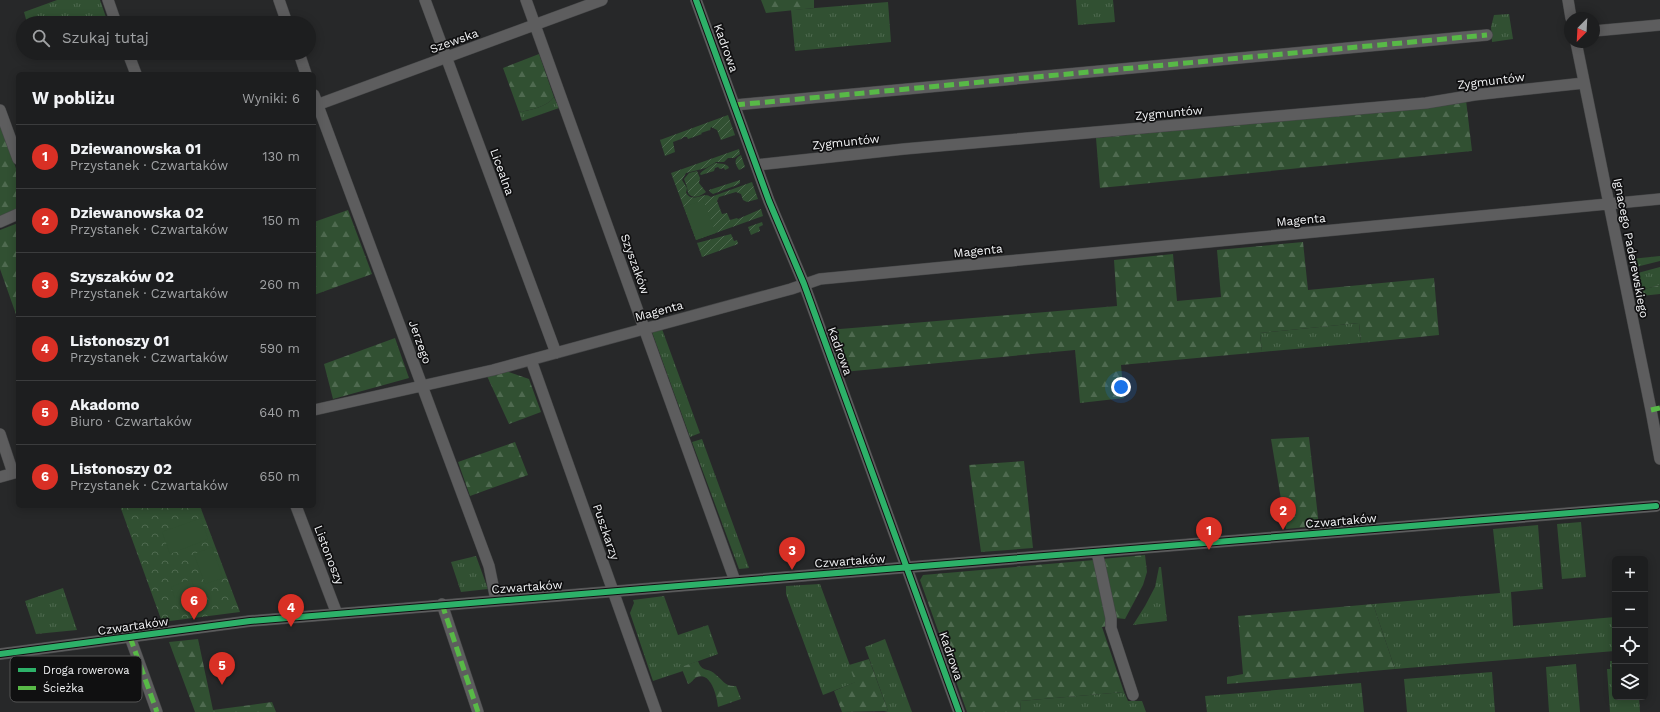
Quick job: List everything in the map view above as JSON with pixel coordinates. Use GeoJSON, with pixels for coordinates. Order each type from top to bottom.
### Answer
{"type":"FeatureCollection","features":[{"type":"Feature","properties":{"kind":"street"},"geometry":{"type":"LineString","coordinates":[[108,0],[114,16]]}},
{"type":"Feature","properties":{"kind":"street"},"geometry":{"type":"LineString","coordinates":[[279,0],[285,16]]}},
{"type":"Feature","properties":{"kind":"street","name":"Licealna"},"geometry":{"type":"LineString","coordinates":[[425,0],[556,353]]}},
{"type":"Feature","properties":{"kind":"street","name":"Szyszaków"},"geometry":{"type":"LineString","coordinates":[[526,0],[735,581]]}},
{"type":"Feature","properties":{"kind":"street","name":"Szewska"},"geometry":{"type":"LineString","coordinates":[[316,102],[446,58],[602,0]]}},
{"type":"Feature","properties":{"kind":"street","name":"Kadrowa"},"geometry":{"type":"LineString","coordinates":[[696,0],[769,201],[804,284],[901,554],[908,567],[959,712]]}},
{"type":"Feature","properties":{"kind":"street"},"geometry":{"type":"LineString","coordinates":[[1568,0],[1570,12]]}},
{"type":"Feature","properties":{"kind":"street"},"geometry":{"type":"LineString","coordinates":[[1600,31],[1660,25]]}},
{"type":"Feature","properties":{"kind":"street"},"geometry":{"type":"LineString","coordinates":[[735,105],[1487,35]]}},
{"type":"Feature","properties":{"kind":"street","name":"Ignacego Paderewskiego"},"geometry":{"type":"LineString","coordinates":[[1577,48],[1609,205],[1656,409],[1660,459]]}},
{"type":"Feature","properties":{"kind":"street"},"geometry":{"type":"LineString","coordinates":[[131,60],[135,72]]}},
{"type":"Feature","properties":{"kind":"street"},"geometry":{"type":"LineString","coordinates":[[301,60],[305,72]]}},
{"type":"Feature","properties":{"kind":"street","name":"Zygmuntów"},"geometry":{"type":"LineString","coordinates":[[756,164],[911,148],[1426,103],[1474,95],[1584,83]]}},
{"type":"Feature","properties":{"kind":"street","name":"Jerzego"},"geometry":{"type":"LineString","coordinates":[[316,105],[489,566],[496,600]]}},
{"type":"Feature","properties":{"kind":"street"},"geometry":{"type":"LineString","coordinates":[[0,110],[16,154]]}},
{"type":"Feature","properties":{"kind":"street","name":"Magenta"},"geometry":{"type":"LineString","coordinates":[[316,410],[531,360],[828,278],[1660,199]]}},
{"type":"Feature","properties":{"kind":"street"},"geometry":{"type":"LineString","coordinates":[[0,222],[16,215]]}},
{"type":"Feature","properties":{"kind":"street","name":"Puszkarzy"},"geometry":{"type":"LineString","coordinates":[[531,360],[656,712]]}},
{"type":"Feature","properties":{"kind":"street"},"geometry":{"type":"LineString","coordinates":[[0,434],[15,473],[0,477]]}},
{"type":"Feature","properties":{"kind":"street","name":"Czwartaków"},"geometry":{"type":"LineString","coordinates":[[0,654],[250,621],[1659,505]]}},
{"type":"Feature","properties":{"kind":"street","name":"Listonoszy"},"geometry":{"type":"LineString","coordinates":[[297,508],[337,614]]}},
{"type":"Feature","properties":{"kind":"street"},"geometry":{"type":"LineString","coordinates":[[1097,552],[1111,618],[1111,628],[1133,695]]}},
{"type":"Feature","properties":{"kind":"street"},"geometry":{"type":"LineString","coordinates":[[442,604],[478,712]]}},
{"type":"Feature","properties":{"kind":"street"},"geometry":{"type":"LineString","coordinates":[[130,637],[137,656]]}},
{"type":"Feature","properties":{"kind":"street"},"geometry":{"type":"LineString","coordinates":[[142,670],[157,712]]}},
{"type":"Feature","properties":{"kind":"green space"},"geometry":{"type":"Polygon","coordinates":[[[57,0],[100,0],[106,16],[25,16],[24,12],[57,0]]]}},
{"type":"Feature","properties":{"kind":"green space"},"geometry":{"type":"Polygon","coordinates":[[[761,0],[814,0],[814,8],[766,13],[761,0]]]}},
{"type":"Feature","properties":{"kind":"green space"},"geometry":{"type":"Polygon","coordinates":[[[1076,0],[1113,0],[1115,22],[1078,25],[1076,0]]]}},
{"type":"Feature","properties":{"kind":"green space"},"geometry":{"type":"Polygon","coordinates":[[[888,2],[891,42],[795,51],[791,10],[888,2]]]}},
{"type":"Feature","properties":{"kind":"green space"},"geometry":{"type":"Polygon","coordinates":[[[1509,14],[1513,39],[1492,42],[1491,27],[1494,15],[1509,14]]]}},
{"type":"Feature","properties":{"kind":"green space"},"geometry":{"type":"Polygon","coordinates":[[[539,54],[554,97],[543,106],[519,112],[503,68],[539,54]]]}},
{"type":"Feature","properties":{"kind":"green space"},"geometry":{"type":"Polygon","coordinates":[[[554,97],[559,108],[522,121],[519,112],[543,106],[554,97]]]}},
{"type":"Feature","properties":{"kind":"green space"},"geometry":{"type":"Polygon","coordinates":[[[1466,100],[1472,151],[1100,188],[1096,138],[1448,105],[1466,100]]]}},
{"type":"Feature","properties":{"kind":"green space"},"geometry":{"type":"Polygon","coordinates":[[[728,115],[735,135],[721,140],[717,130],[711,127],[710,130],[701,133],[702,134],[688,139],[687,137],[684,137],[673,142],[675,152],[665,156],[660,140],[728,115]]]}},
{"type":"Feature","properties":{"kind":"green space"},"geometry":{"type":"Polygon","coordinates":[[[0,123],[16,168],[16,210],[0,217],[0,123]]]}},
{"type":"Feature","properties":{"kind":"green space"},"geometry":{"type":"Polygon","coordinates":[[[739,149],[740,154],[734,158],[728,158],[724,162],[716,162],[706,168],[686,173],[682,180],[687,188],[686,193],[695,198],[704,195],[711,197],[752,182],[758,199],[747,202],[743,200],[741,194],[736,192],[719,197],[717,201],[722,214],[727,213],[730,220],[738,219],[761,209],[763,216],[696,240],[671,173],[739,149]]]}},
{"type":"Feature","properties":{"kind":"green space"},"geometry":{"type":"Polygon","coordinates":[[[741,155],[745,167],[739,170],[736,166],[736,160],[741,155]]]}},
{"type":"Feature","properties":{"kind":"green space"},"geometry":{"type":"Polygon","coordinates":[[[715,163],[724,164],[729,168],[725,170],[724,168],[720,169],[718,167],[715,168],[714,171],[700,174],[704,170],[715,163]]]}},
{"type":"Feature","properties":{"kind":"green space"},"geometry":{"type":"Polygon","coordinates":[[[697,171],[700,178],[699,183],[706,192],[695,197],[688,193],[684,179],[689,173],[697,171]]]}},
{"type":"Feature","properties":{"kind":"green space"},"geometry":{"type":"Polygon","coordinates":[[[740,180],[740,183],[737,185],[713,194],[709,190],[740,180]]]}},
{"type":"Feature","properties":{"kind":"green space"},"geometry":{"type":"Polygon","coordinates":[[[703,200],[716,233],[696,240],[684,207],[703,200]]]}},
{"type":"Feature","properties":{"kind":"green space"},"geometry":{"type":"Polygon","coordinates":[[[348,210],[372,274],[316,294],[316,221],[348,210]]]}},
{"type":"Feature","properties":{"kind":"green space"},"geometry":{"type":"Polygon","coordinates":[[[762,222],[763,225],[759,227],[760,231],[751,235],[748,227],[762,222]]]}},
{"type":"Feature","properties":{"kind":"green space"},"geometry":{"type":"Polygon","coordinates":[[[16,224],[16,314],[0,269],[0,230],[16,224]]]}},
{"type":"Feature","properties":{"kind":"green space"},"geometry":{"type":"Polygon","coordinates":[[[731,234],[734,241],[737,240],[738,244],[702,257],[697,243],[731,234]]]}},
{"type":"Feature","properties":{"kind":"green space"},"geometry":{"type":"Polygon","coordinates":[[[1303,242],[1308,290],[1434,278],[1439,335],[1361,343],[1359,323],[1260,333],[1262,352],[1121,365],[1124,398],[1080,403],[1075,350],[843,372],[828,330],[1117,306],[1114,260],[1173,254],[1177,301],[1221,297],[1217,250],[1303,242]]]}},
{"type":"Feature","properties":{"kind":"green space"},"geometry":{"type":"Polygon","coordinates":[[[1660,256],[1660,261],[1632,268],[1631,259],[1660,256]]]}},
{"type":"Feature","properties":{"kind":"green space"},"geometry":{"type":"Polygon","coordinates":[[[1660,267],[1660,285],[1637,291],[1634,274],[1660,267]]]}},
{"type":"Feature","properties":{"kind":"green space"},"geometry":{"type":"Polygon","coordinates":[[[1660,285],[1660,294],[1641,296],[1637,291],[1660,285]]]}},
{"type":"Feature","properties":{"kind":"green space"},"geometry":{"type":"Polygon","coordinates":[[[1359,323],[1361,343],[1262,352],[1260,333],[1359,323]]]}},
{"type":"Feature","properties":{"kind":"green space"},"geometry":{"type":"Polygon","coordinates":[[[662,329],[700,433],[690,437],[652,332],[662,329]]]}},
{"type":"Feature","properties":{"kind":"green space"},"geometry":{"type":"Polygon","coordinates":[[[395,338],[409,378],[333,399],[324,364],[395,338]]]}},
{"type":"Feature","properties":{"kind":"green space"},"geometry":{"type":"Polygon","coordinates":[[[506,371],[529,379],[541,412],[509,424],[487,376],[506,371]]]}},
{"type":"Feature","properties":{"kind":"green space"},"geometry":{"type":"Polygon","coordinates":[[[1309,437],[1319,526],[1286,529],[1271,439],[1309,437]]]}},
{"type":"Feature","properties":{"kind":"green space"},"geometry":{"type":"Polygon","coordinates":[[[702,439],[749,568],[739,569],[692,442],[702,439]]]}},
{"type":"Feature","properties":{"kind":"green space"},"geometry":{"type":"Polygon","coordinates":[[[515,442],[528,475],[470,496],[458,462],[515,442]]]}},
{"type":"Feature","properties":{"kind":"green space"},"geometry":{"type":"Polygon","coordinates":[[[1024,461],[1033,548],[981,552],[969,465],[1024,461]]]}},
{"type":"Feature","properties":{"kind":"green space"},"geometry":{"type":"Polygon","coordinates":[[[121,508],[201,508],[240,612],[162,622],[121,508]]]}},
{"type":"Feature","properties":{"kind":"green space"},"geometry":{"type":"Polygon","coordinates":[[[201,518],[208,539],[170,554],[162,532],[201,518]]]}},
{"type":"Feature","properties":{"kind":"green space"},"geometry":{"type":"Polygon","coordinates":[[[1581,522],[1586,577],[1562,579],[1557,524],[1581,522]]]}},
{"type":"Feature","properties":{"kind":"green space"},"geometry":{"type":"Polygon","coordinates":[[[1538,525],[1543,589],[1511,592],[1513,626],[1612,617],[1612,651],[1395,669],[1373,604],[1500,593],[1493,529],[1538,525]]]}},
{"type":"Feature","properties":{"kind":"green space"},"geometry":{"type":"Polygon","coordinates":[[[212,547],[223,578],[205,584],[194,554],[212,547]]]}},
{"type":"Feature","properties":{"kind":"green space"},"geometry":{"type":"Polygon","coordinates":[[[1145,555],[1147,572],[1143,585],[1125,619],[1116,618],[1102,559],[1145,555]]]}},
{"type":"Feature","properties":{"kind":"green space"},"geometry":{"type":"Polygon","coordinates":[[[476,556],[488,589],[461,592],[451,562],[476,556]]]}},
{"type":"Feature","properties":{"kind":"green space"},"geometry":{"type":"Polygon","coordinates":[[[1094,560],[1108,626],[1102,627],[1124,692],[1020,701],[1021,712],[967,712],[920,580],[923,575],[1094,560]]]}},
{"type":"Feature","properties":{"kind":"green space"},"geometry":{"type":"Polygon","coordinates":[[[1159,567],[1161,567],[1167,621],[1133,625],[1155,587],[1159,567]]]}},
{"type":"Feature","properties":{"kind":"green space"},"geometry":{"type":"Polygon","coordinates":[[[191,579],[195,590],[175,598],[171,587],[191,579]]]}},
{"type":"Feature","properties":{"kind":"green space"},"geometry":{"type":"Polygon","coordinates":[[[820,584],[856,682],[823,695],[786,594],[786,586],[820,584]]]}},
{"type":"Feature","properties":{"kind":"green space"},"geometry":{"type":"Polygon","coordinates":[[[63,588],[77,630],[36,634],[25,601],[63,588]]]}},
{"type":"Feature","properties":{"kind":"green space"},"geometry":{"type":"Polygon","coordinates":[[[664,596],[678,635],[708,625],[718,654],[682,667],[683,671],[653,681],[630,613],[634,603],[633,600],[664,596]]]}},
{"type":"Feature","properties":{"kind":"green space"},"geometry":{"type":"Polygon","coordinates":[[[1373,604],[1395,669],[1227,684],[1227,677],[1243,674],[1238,616],[1373,604]]]}},
{"type":"Feature","properties":{"kind":"green space"},"geometry":{"type":"Polygon","coordinates":[[[198,639],[213,710],[272,702],[276,712],[195,712],[169,642],[198,639]]]}},
{"type":"Feature","properties":{"kind":"green space"},"geometry":{"type":"Polygon","coordinates":[[[885,639],[912,712],[884,712],[888,711],[865,647],[885,639]]]}},
{"type":"Feature","properties":{"kind":"green space"},"geometry":{"type":"Polygon","coordinates":[[[869,659],[888,711],[842,712],[834,691],[855,682],[849,665],[869,659]]]}},
{"type":"Feature","properties":{"kind":"green space"},"geometry":{"type":"Polygon","coordinates":[[[698,661],[703,669],[712,672],[727,684],[736,686],[741,699],[718,707],[713,687],[706,678],[702,676],[697,677],[688,684],[681,667],[698,661]]]}},
{"type":"Feature","properties":{"kind":"green space"},"geometry":{"type":"Polygon","coordinates":[[[1610,661],[1612,661],[1612,700],[1639,700],[1640,712],[1610,712],[1607,669],[1610,669],[1610,661]]]}},
{"type":"Feature","properties":{"kind":"green space"},"geometry":{"type":"Polygon","coordinates":[[[1576,664],[1580,712],[1549,712],[1546,667],[1576,664]]]}},
{"type":"Feature","properties":{"kind":"green space"},"geometry":{"type":"Polygon","coordinates":[[[1492,672],[1495,712],[1407,712],[1404,679],[1492,672]]]}},
{"type":"Feature","properties":{"kind":"green space"},"geometry":{"type":"Polygon","coordinates":[[[1361,683],[1364,712],[1207,712],[1205,696],[1361,683]]]}},
{"type":"Feature","properties":{"kind":"green space"},"geometry":{"type":"Polygon","coordinates":[[[1124,692],[1128,701],[1142,701],[1146,712],[1021,712],[1020,701],[1124,692]]]}},
{"type":"Feature","properties":{"kind":"marked path"},"geometry":{"type":"LineString","coordinates":[[735,105],[1487,35]]}},
{"type":"Feature","properties":{"kind":"marked path"},"geometry":{"type":"LineString","coordinates":[[1651,410],[1660,408]]}},
{"type":"Feature","properties":{"kind":"marked path"},"geometry":{"type":"LineString","coordinates":[[442,604],[478,712]]}},
{"type":"Feature","properties":{"kind":"marked path"},"geometry":{"type":"LineString","coordinates":[[130,637],[137,656]]}},
{"type":"Feature","properties":{"kind":"marked path"},"geometry":{"type":"LineString","coordinates":[[142,670],[157,712]]}},
{"type":"Feature","properties":{"kind":"cycle path"},"geometry":{"type":"LineString","coordinates":[[696,0],[769,201],[804,284],[959,712]]}},
{"type":"Feature","properties":{"kind":"cycle path"},"geometry":{"type":"LineString","coordinates":[[0,654],[250,621],[1656,506]]}},
{"type":"Feature","properties":{"kind":"place","name":"Dziewanowska 02"},"geometry":{"type":"Point","coordinates":[1283,530]}},
{"type":"Feature","properties":{"kind":"place","name":"Dziewanowska 01"},"geometry":{"type":"Point","coordinates":[1209,550]}},
{"type":"Feature","properties":{"kind":"place","name":"Szyszaków 02"},"geometry":{"type":"Point","coordinates":[792,570]}},
{"type":"Feature","properties":{"kind":"place","name":"Listonoszy 02"},"geometry":{"type":"Point","coordinates":[194,620]}},
{"type":"Feature","properties":{"kind":"place","name":"Listonoszy 01"},"geometry":{"type":"Point","coordinates":[291,627]}},
{"type":"Feature","properties":{"kind":"place","name":"Akadomo"},"geometry":{"type":"Point","coordinates":[222,685]}}]}
